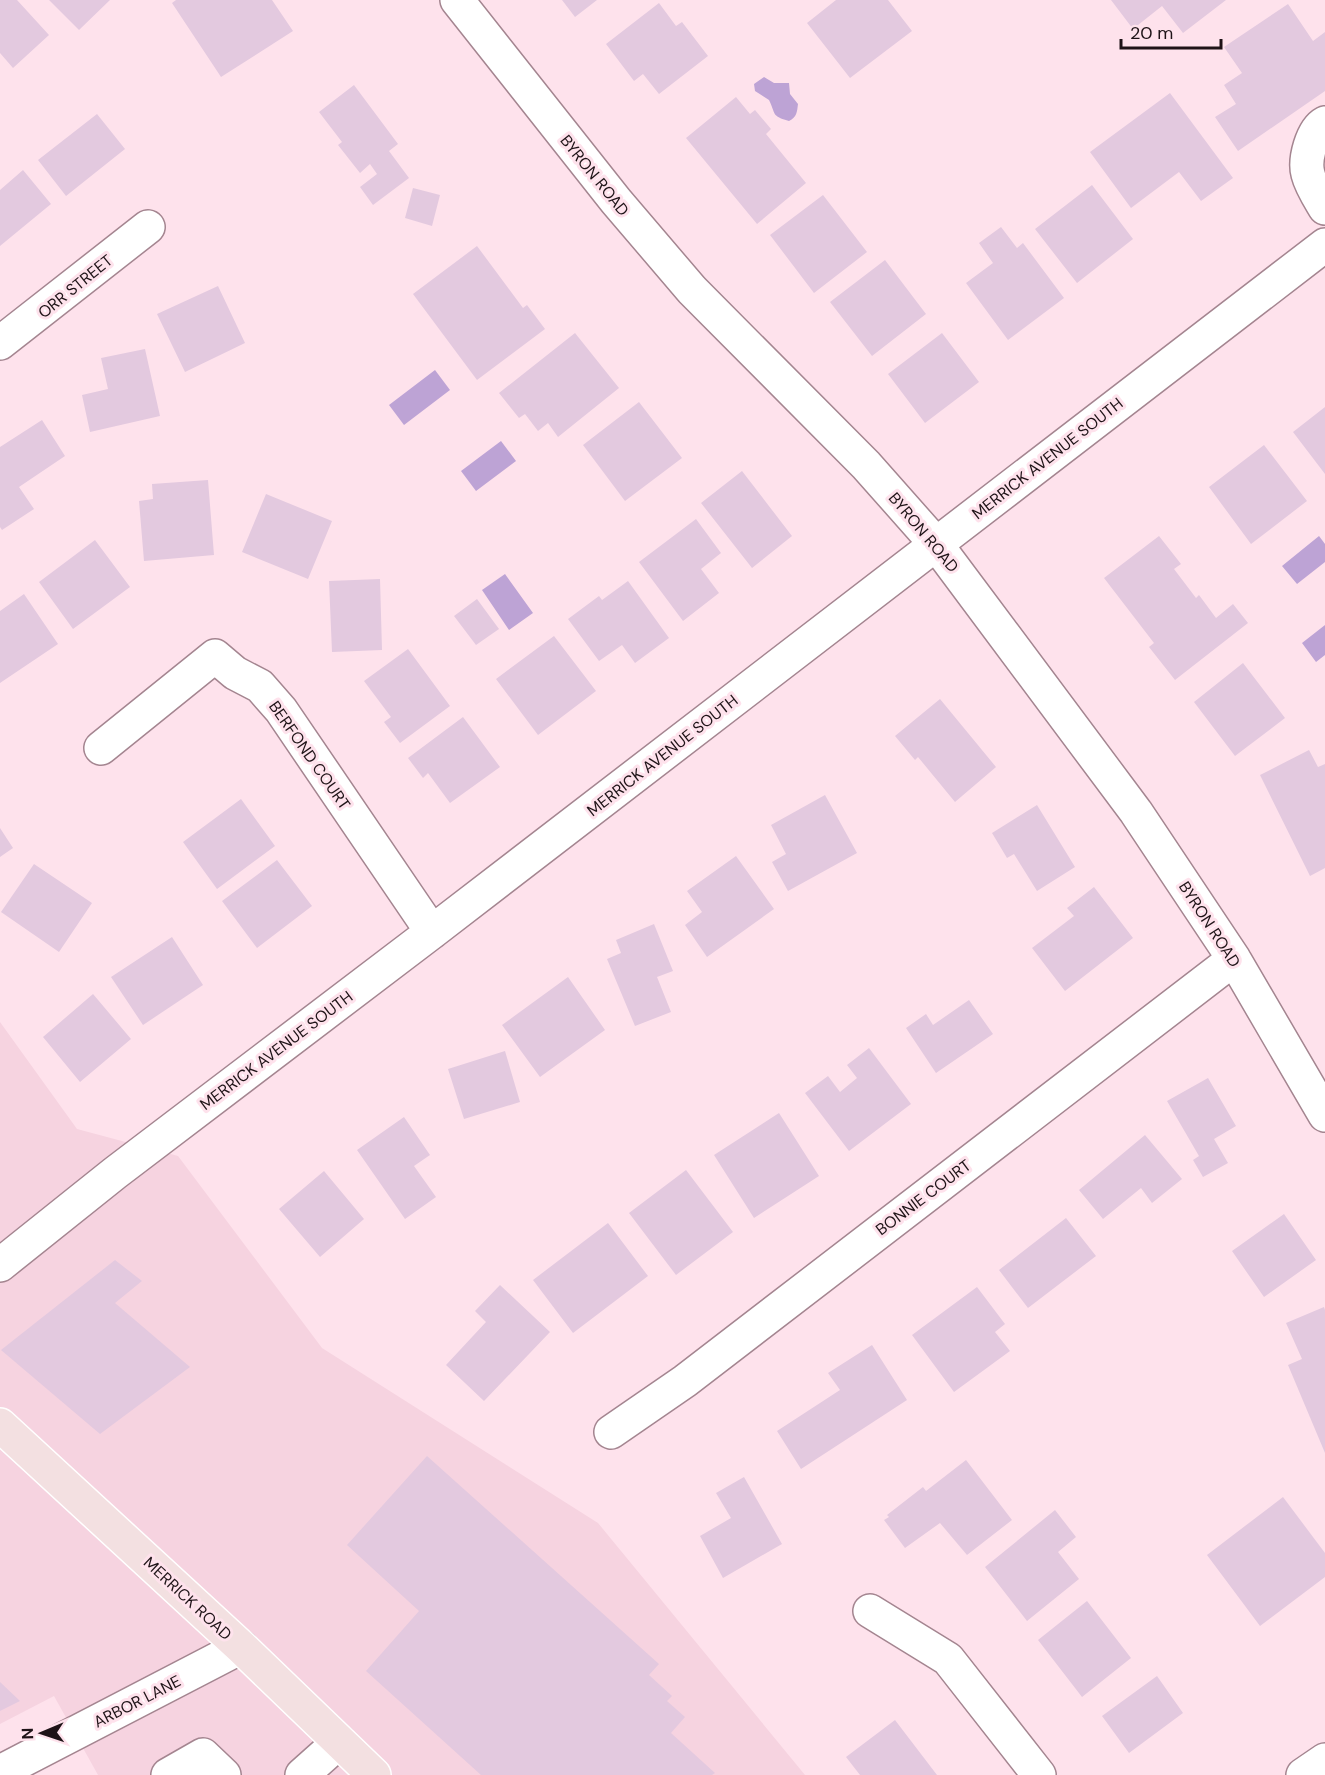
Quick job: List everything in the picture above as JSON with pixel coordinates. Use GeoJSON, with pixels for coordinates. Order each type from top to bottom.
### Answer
{"type":"FeatureCollection","features":[{"type":"Feature","properties":{"kind":"main road","name":"MERRICK ROAD"},"geometry":{"type":"LineString","coordinates":[[0,1425],[241,1647],[374,1775]]}},
{"type":"Feature","properties":{"kind":"street","name":"BYRON ROAD"},"geometry":{"type":"LineString","coordinates":[[457,0],[616,201],[692,290],[866,465],[936,544],[1136,812],[1234,959],[1325,1115]]}},
{"type":"Feature","properties":{"kind":"street"},"geometry":{"type":"LineString","coordinates":[[1325,123],[1321,125],[1310,145],[1307,172],[1325,208]]}},
{"type":"Feature","properties":{"kind":"street","name":"ORR STREET"},"geometry":{"type":"LineString","coordinates":[[0,343],[148,226]]}},
{"type":"Feature","properties":{"kind":"street","name":"MERRICK AVENUE SOUTH"},"geometry":{"type":"LineString","coordinates":[[0,1265],[115,1173],[1325,245]]}},
{"type":"Feature","properties":{"kind":"street","name":"BERFOND COURT"},"geometry":{"type":"LineString","coordinates":[[101,748],[215,657],[235,673],[260,686],[281,710],[432,932]]}},
{"type":"Feature","properties":{"kind":"street","name":"BONNIE COURT"},"geometry":{"type":"LineString","coordinates":[[610,1432],[685,1381],[1234,959]]}},
{"type":"Feature","properties":{"kind":"street"},"geometry":{"type":"LineString","coordinates":[[870,1611],[948,1659],[1039,1775]]}},
{"type":"Feature","properties":{"kind":"street","name":"ARBOR LANE"},"geometry":{"type":"LineString","coordinates":[[0,1772],[241,1647]]}},
{"type":"Feature","properties":{"kind":"street"},"geometry":{"type":"LineString","coordinates":[[302,1775],[339,1742]]}},
{"type":"Feature","properties":{"kind":"street"},"geometry":{"type":"LineString","coordinates":[[168,1775],[203,1755],[224,1775]]}},
{"type":"Feature","properties":{"kind":"street"},"geometry":{"type":"LineString","coordinates":[[1304,1775],[1325,1760]]}},
{"type":"Feature","properties":{"kind":"shaded area"},"geometry":{"type":"Polygon","coordinates":[[[764,77],[774,83],[789,83],[790,94],[798,104],[794,118],[789,121],[779,118],[769,100],[755,91],[754,84],[764,77]]]}},
{"type":"Feature","properties":{"kind":"shaded area"},"geometry":{"type":"Polygon","coordinates":[[[435,370],[450,390],[404,425],[389,405],[435,370]]]}},
{"type":"Feature","properties":{"kind":"shaded area"},"geometry":{"type":"Polygon","coordinates":[[[501,441],[516,461],[476,491],[461,471],[501,441]]]}},
{"type":"Feature","properties":{"kind":"shaded area"},"geometry":{"type":"Polygon","coordinates":[[[1319,536],[1325,544],[1325,562],[1297,584],[1282,566],[1319,536]]]}},
{"type":"Feature","properties":{"kind":"shaded area"},"geometry":{"type":"Polygon","coordinates":[[[505,574],[533,613],[509,630],[482,590],[505,574]]]}},
{"type":"Feature","properties":{"kind":"shaded area"},"geometry":{"type":"Polygon","coordinates":[[[1325,625],[1325,655],[1316,662],[1302,643],[1325,625]]]}},
{"type":"Feature","properties":{"kind":"shaded area"},"geometry":{"type":"Polygon","coordinates":[[[0,1022],[77,1129],[178,1156],[322,1348],[598,1523],[805,1775],[98,1775],[54,1696],[0,1724],[0,1022]]]}},
{"type":"Feature","properties":{"kind":"building"},"geometry":{"type":"Polygon","coordinates":[[[0,0],[17,0],[49,35],[13,68],[0,53],[0,0]]]}},
{"type":"Feature","properties":{"kind":"building"},"geometry":{"type":"Polygon","coordinates":[[[49,0],[110,0],[79,30],[49,0]]]}},
{"type":"Feature","properties":{"kind":"building"},"geometry":{"type":"Polygon","coordinates":[[[176,0],[272,0],[293,31],[221,77],[172,3],[176,0]]]}},
{"type":"Feature","properties":{"kind":"building"},"geometry":{"type":"Polygon","coordinates":[[[562,0],[597,0],[575,17],[562,0]]]}},
{"type":"Feature","properties":{"kind":"building"},"geometry":{"type":"Polygon","coordinates":[[[836,0],[888,0],[912,31],[850,78],[807,23],[836,0]]]}},
{"type":"Feature","properties":{"kind":"building"},"geometry":{"type":"Polygon","coordinates":[[[1111,0],[1226,0],[1183,33],[1162,6],[1133,29],[1111,0]]]}},
{"type":"Feature","properties":{"kind":"building"},"geometry":{"type":"Polygon","coordinates":[[[659,3],[676,26],[682,22],[708,56],[659,94],[643,74],[634,81],[606,44],[659,3]]]}},
{"type":"Feature","properties":{"kind":"building"},"geometry":{"type":"Polygon","coordinates":[[[1288,4],[1313,41],[1325,32],[1325,91],[1238,151],[1215,117],[1236,104],[1224,85],[1242,73],[1224,47],[1288,4]]]}},
{"type":"Feature","properties":{"kind":"building"},"geometry":{"type":"Polygon","coordinates":[[[354,85],[398,144],[389,151],[409,178],[373,205],[360,187],[377,174],[370,164],[360,173],[338,145],[342,142],[319,112],[354,85]]]}},
{"type":"Feature","properties":{"kind":"building"},"geometry":{"type":"Polygon","coordinates":[[[1170,93],[1233,178],[1201,201],[1179,172],[1131,208],[1090,152],[1170,93]]]}},
{"type":"Feature","properties":{"kind":"building"},"geometry":{"type":"Polygon","coordinates":[[[736,97],[750,114],[755,110],[771,129],[766,134],[806,183],[757,224],[686,138],[736,97]]]}},
{"type":"Feature","properties":{"kind":"building"},"geometry":{"type":"Polygon","coordinates":[[[97,114],[125,149],[66,196],[38,160],[97,114]]]}},
{"type":"Feature","properties":{"kind":"building"},"geometry":{"type":"Polygon","coordinates":[[[23,170],[51,204],[0,246],[0,190],[23,170]]]}},
{"type":"Feature","properties":{"kind":"building"},"geometry":{"type":"Polygon","coordinates":[[[1092,185],[1133,239],[1077,283],[1035,229],[1092,185]]]}},
{"type":"Feature","properties":{"kind":"building"},"geometry":{"type":"Polygon","coordinates":[[[413,188],[440,195],[432,226],[405,218],[413,188]]]}},
{"type":"Feature","properties":{"kind":"building"},"geometry":{"type":"Polygon","coordinates":[[[823,195],[867,252],[814,293],[770,235],[823,195]]]}},
{"type":"Feature","properties":{"kind":"building"},"geometry":{"type":"Polygon","coordinates":[[[1001,227],[1017,248],[1023,243],[1064,298],[1008,340],[966,283],[993,263],[979,243],[1001,227]]]}},
{"type":"Feature","properties":{"kind":"building"},"geometry":{"type":"Polygon","coordinates":[[[477,246],[523,308],[527,305],[545,329],[477,380],[413,294],[477,246]]]}},
{"type":"Feature","properties":{"kind":"building"},"geometry":{"type":"Polygon","coordinates":[[[885,260],[926,314],[872,356],[830,302],[885,260]]]}},
{"type":"Feature","properties":{"kind":"building"},"geometry":{"type":"Polygon","coordinates":[[[218,286],[245,343],[185,372],[157,314],[218,286]]]}},
{"type":"Feature","properties":{"kind":"building"},"geometry":{"type":"Polygon","coordinates":[[[575,333],[619,388],[558,437],[548,423],[538,431],[525,414],[519,418],[499,393],[575,333]]]}},
{"type":"Feature","properties":{"kind":"building"},"geometry":{"type":"Polygon","coordinates":[[[942,333],[979,382],[925,423],[888,374],[942,333]]]}},
{"type":"Feature","properties":{"kind":"building"},"geometry":{"type":"Polygon","coordinates":[[[145,349],[160,416],[90,432],[82,395],[108,389],[101,358],[145,349]]]}},
{"type":"Feature","properties":{"kind":"building"},"geometry":{"type":"Polygon","coordinates":[[[639,402],[682,458],[625,501],[583,445],[639,402]]]}},
{"type":"Feature","properties":{"kind":"building"},"geometry":{"type":"Polygon","coordinates":[[[1325,407],[1325,474],[1293,432],[1325,407]]]}},
{"type":"Feature","properties":{"kind":"building"},"geometry":{"type":"Polygon","coordinates":[[[42,420],[65,456],[19,487],[34,509],[2,530],[0,527],[0,447],[42,420]]]}},
{"type":"Feature","properties":{"kind":"building"},"geometry":{"type":"Polygon","coordinates":[[[1264,445],[1307,501],[1251,544],[1209,487],[1264,445]]]}},
{"type":"Feature","properties":{"kind":"building"},"geometry":{"type":"Polygon","coordinates":[[[742,471],[792,536],[752,568],[701,503],[742,471]]]}},
{"type":"Feature","properties":{"kind":"building"},"geometry":{"type":"Polygon","coordinates":[[[208,480],[214,555],[144,561],[139,501],[153,499],[152,484],[208,480]]]}},
{"type":"Feature","properties":{"kind":"building"},"geometry":{"type":"Polygon","coordinates":[[[266,494],[332,521],[308,579],[242,552],[266,494]]]}},
{"type":"Feature","properties":{"kind":"building"},"geometry":{"type":"Polygon","coordinates":[[[696,519],[721,553],[701,569],[719,593],[683,621],[639,562],[696,519]]]}},
{"type":"Feature","properties":{"kind":"building"},"geometry":{"type":"Polygon","coordinates":[[[1159,536],[1181,564],[1174,569],[1196,598],[1199,595],[1216,618],[1233,604],[1248,623],[1175,680],[1149,647],[1154,643],[1104,578],[1159,536]]]}},
{"type":"Feature","properties":{"kind":"building"},"geometry":{"type":"Polygon","coordinates":[[[95,540],[130,587],[73,629],[39,582],[95,540]]]}},
{"type":"Feature","properties":{"kind":"building"},"geometry":{"type":"Polygon","coordinates":[[[380,579],[382,650],[332,652],[329,581],[380,579]]]}},
{"type":"Feature","properties":{"kind":"building"},"geometry":{"type":"Polygon","coordinates":[[[628,581],[669,638],[635,663],[622,645],[599,661],[568,619],[599,596],[602,600],[628,581]]]}},
{"type":"Feature","properties":{"kind":"building"},"geometry":{"type":"Polygon","coordinates":[[[24,594],[58,644],[0,683],[0,611],[24,594]]]}},
{"type":"Feature","properties":{"kind":"building"},"geometry":{"type":"Polygon","coordinates":[[[477,599],[499,629],[476,645],[454,616],[477,599]]]}},
{"type":"Feature","properties":{"kind":"building"},"geometry":{"type":"Polygon","coordinates":[[[554,636],[596,691],[538,735],[496,679],[554,636]]]}},
{"type":"Feature","properties":{"kind":"building"},"geometry":{"type":"Polygon","coordinates":[[[408,649],[450,706],[400,743],[384,722],[391,717],[364,681],[408,649]]]}},
{"type":"Feature","properties":{"kind":"building"},"geometry":{"type":"Polygon","coordinates":[[[1243,663],[1285,718],[1235,756],[1194,702],[1243,663]]]}},
{"type":"Feature","properties":{"kind":"building"},"geometry":{"type":"Polygon","coordinates":[[[940,699],[996,767],[955,802],[918,757],[915,760],[895,736],[940,699]]]}},
{"type":"Feature","properties":{"kind":"building"},"geometry":{"type":"Polygon","coordinates":[[[463,717],[500,767],[450,803],[428,773],[423,778],[408,758],[463,717]]]}},
{"type":"Feature","properties":{"kind":"building"},"geometry":{"type":"Polygon","coordinates":[[[1309,750],[1318,767],[1325,764],[1325,868],[1310,876],[1260,775],[1309,750]]]}},
{"type":"Feature","properties":{"kind":"building"},"geometry":{"type":"Polygon","coordinates":[[[825,795],[857,853],[788,891],[772,862],[786,854],[771,825],[825,795]]]}},
{"type":"Feature","properties":{"kind":"building"},"geometry":{"type":"Polygon","coordinates":[[[241,799],[275,846],[217,889],[183,842],[241,799]]]}},
{"type":"Feature","properties":{"kind":"building"},"geometry":{"type":"Polygon","coordinates":[[[1037,805],[1075,867],[1037,891],[1014,854],[1007,858],[992,833],[1037,805]]]}},
{"type":"Feature","properties":{"kind":"building"},"geometry":{"type":"Polygon","coordinates":[[[0,828],[13,848],[0,857],[0,828]]]}},
{"type":"Feature","properties":{"kind":"building"},"geometry":{"type":"Polygon","coordinates":[[[736,856],[774,909],[707,957],[685,925],[702,912],[687,891],[736,856]]]}},
{"type":"Feature","properties":{"kind":"building"},"geometry":{"type":"Polygon","coordinates":[[[277,860],[312,906],[257,948],[222,901],[277,860]]]}},
{"type":"Feature","properties":{"kind":"building"},"geometry":{"type":"Polygon","coordinates":[[[34,864],[92,903],[59,952],[1,912],[34,864]]]}},
{"type":"Feature","properties":{"kind":"building"},"geometry":{"type":"Polygon","coordinates":[[[1094,887],[1133,938],[1065,991],[1032,948],[1074,916],[1067,908],[1094,887]]]}},
{"type":"Feature","properties":{"kind":"building"},"geometry":{"type":"Polygon","coordinates":[[[654,924],[673,971],[657,977],[671,1012],[635,1026],[607,959],[621,953],[616,940],[654,924]]]}},
{"type":"Feature","properties":{"kind":"building"},"geometry":{"type":"Polygon","coordinates":[[[172,937],[203,985],[143,1025],[111,977],[172,937]]]}},
{"type":"Feature","properties":{"kind":"building"},"geometry":{"type":"Polygon","coordinates":[[[568,977],[605,1030],[540,1077],[502,1025],[568,977]]]}},
{"type":"Feature","properties":{"kind":"building"},"geometry":{"type":"Polygon","coordinates":[[[93,994],[131,1039],[80,1082],[43,1037],[93,994]]]}},
{"type":"Feature","properties":{"kind":"building"},"geometry":{"type":"Polygon","coordinates":[[[969,1000],[993,1034],[936,1073],[906,1028],[926,1014],[933,1025],[969,1000]]]}},
{"type":"Feature","properties":{"kind":"building"},"geometry":{"type":"Polygon","coordinates":[[[869,1048],[911,1104],[849,1151],[805,1093],[828,1076],[840,1092],[857,1078],[847,1065],[869,1048]]]}},
{"type":"Feature","properties":{"kind":"building"},"geometry":{"type":"Polygon","coordinates":[[[505,1051],[520,1102],[464,1119],[448,1069],[505,1051]]]}},
{"type":"Feature","properties":{"kind":"building"},"geometry":{"type":"Polygon","coordinates":[[[1208,1078],[1236,1126],[1214,1139],[1228,1163],[1203,1177],[1193,1160],[1199,1156],[1167,1101],[1208,1078]]]}},
{"type":"Feature","properties":{"kind":"building"},"geometry":{"type":"Polygon","coordinates":[[[779,1113],[819,1176],[754,1218],[714,1155],[779,1113]]]}},
{"type":"Feature","properties":{"kind":"building"},"geometry":{"type":"Polygon","coordinates":[[[404,1117],[430,1155],[414,1166],[436,1197],[405,1219],[357,1150],[404,1117]]]}},
{"type":"Feature","properties":{"kind":"building"},"geometry":{"type":"Polygon","coordinates":[[[1145,1135],[1182,1179],[1152,1203],[1141,1188],[1103,1219],[1079,1190],[1145,1135]]]}},
{"type":"Feature","properties":{"kind":"building"},"geometry":{"type":"Polygon","coordinates":[[[686,1170],[733,1232],[676,1275],[629,1213],[686,1170]]]}},
{"type":"Feature","properties":{"kind":"building"},"geometry":{"type":"Polygon","coordinates":[[[324,1171],[364,1219],[320,1257],[279,1209],[324,1171]]]}},
{"type":"Feature","properties":{"kind":"building"},"geometry":{"type":"Polygon","coordinates":[[[1284,1214],[1316,1260],[1264,1297],[1232,1251],[1284,1214]]]}},
{"type":"Feature","properties":{"kind":"building"},"geometry":{"type":"Polygon","coordinates":[[[1066,1218],[1096,1256],[1028,1308],[999,1270],[1066,1218]]]}},
{"type":"Feature","properties":{"kind":"building"},"geometry":{"type":"Polygon","coordinates":[[[608,1223],[648,1276],[573,1333],[533,1280],[608,1223]]]}},
{"type":"Feature","properties":{"kind":"building"},"geometry":{"type":"Polygon","coordinates":[[[115,1260],[142,1281],[115,1303],[190,1367],[100,1434],[1,1350],[115,1260]]]}},
{"type":"Feature","properties":{"kind":"building"},"geometry":{"type":"Polygon","coordinates":[[[500,1285],[550,1332],[484,1401],[446,1365],[486,1322],[475,1311],[500,1285]]]}},
{"type":"Feature","properties":{"kind":"building"},"geometry":{"type":"Polygon","coordinates":[[[977,1287],[1005,1324],[995,1332],[1010,1351],[954,1392],[912,1335],[977,1287]]]}},
{"type":"Feature","properties":{"kind":"building"},"geometry":{"type":"Polygon","coordinates":[[[1324,1307],[1325,1453],[1288,1365],[1302,1359],[1286,1323],[1324,1307]]]}},
{"type":"Feature","properties":{"kind":"building"},"geometry":{"type":"Polygon","coordinates":[[[872,1345],[907,1400],[801,1469],[777,1431],[840,1390],[828,1373],[872,1345]]]}},
{"type":"Feature","properties":{"kind":"building"},"geometry":{"type":"Polygon","coordinates":[[[427,1456],[659,1664],[649,1675],[672,1696],[667,1701],[685,1717],[671,1733],[715,1773],[712,1775],[481,1775],[366,1671],[419,1611],[347,1545],[427,1456]]]}},
{"type":"Feature","properties":{"kind":"building"},"geometry":{"type":"Polygon","coordinates":[[[966,1460],[1012,1520],[967,1555],[940,1523],[905,1548],[884,1520],[889,1517],[887,1515],[923,1487],[926,1491],[966,1460]]]}},
{"type":"Feature","properties":{"kind":"building"},"geometry":{"type":"Polygon","coordinates":[[[744,1477],[782,1544],[723,1578],[700,1536],[731,1518],[716,1493],[744,1477]]]}},
{"type":"Feature","properties":{"kind":"building"},"geometry":{"type":"Polygon","coordinates":[[[1283,1497],[1325,1553],[1325,1577],[1260,1626],[1207,1555],[1283,1497]]]}},
{"type":"Feature","properties":{"kind":"building"},"geometry":{"type":"Polygon","coordinates":[[[1055,1510],[1076,1537],[1058,1552],[1079,1579],[1027,1621],[985,1567],[1055,1510]]]}},
{"type":"Feature","properties":{"kind":"building"},"geometry":{"type":"Polygon","coordinates":[[[1087,1601],[1131,1658],[1082,1697],[1038,1640],[1087,1601]]]}},
{"type":"Feature","properties":{"kind":"building"},"geometry":{"type":"Polygon","coordinates":[[[1157,1676],[1183,1713],[1129,1753],[1102,1716],[1157,1676]]]}},
{"type":"Feature","properties":{"kind":"building"},"geometry":{"type":"Polygon","coordinates":[[[0,1682],[20,1701],[0,1711],[0,1682]]]}},
{"type":"Feature","properties":{"kind":"building"},"geometry":{"type":"Polygon","coordinates":[[[895,1720],[937,1775],[860,1775],[846,1757],[895,1720]]]}}]}
